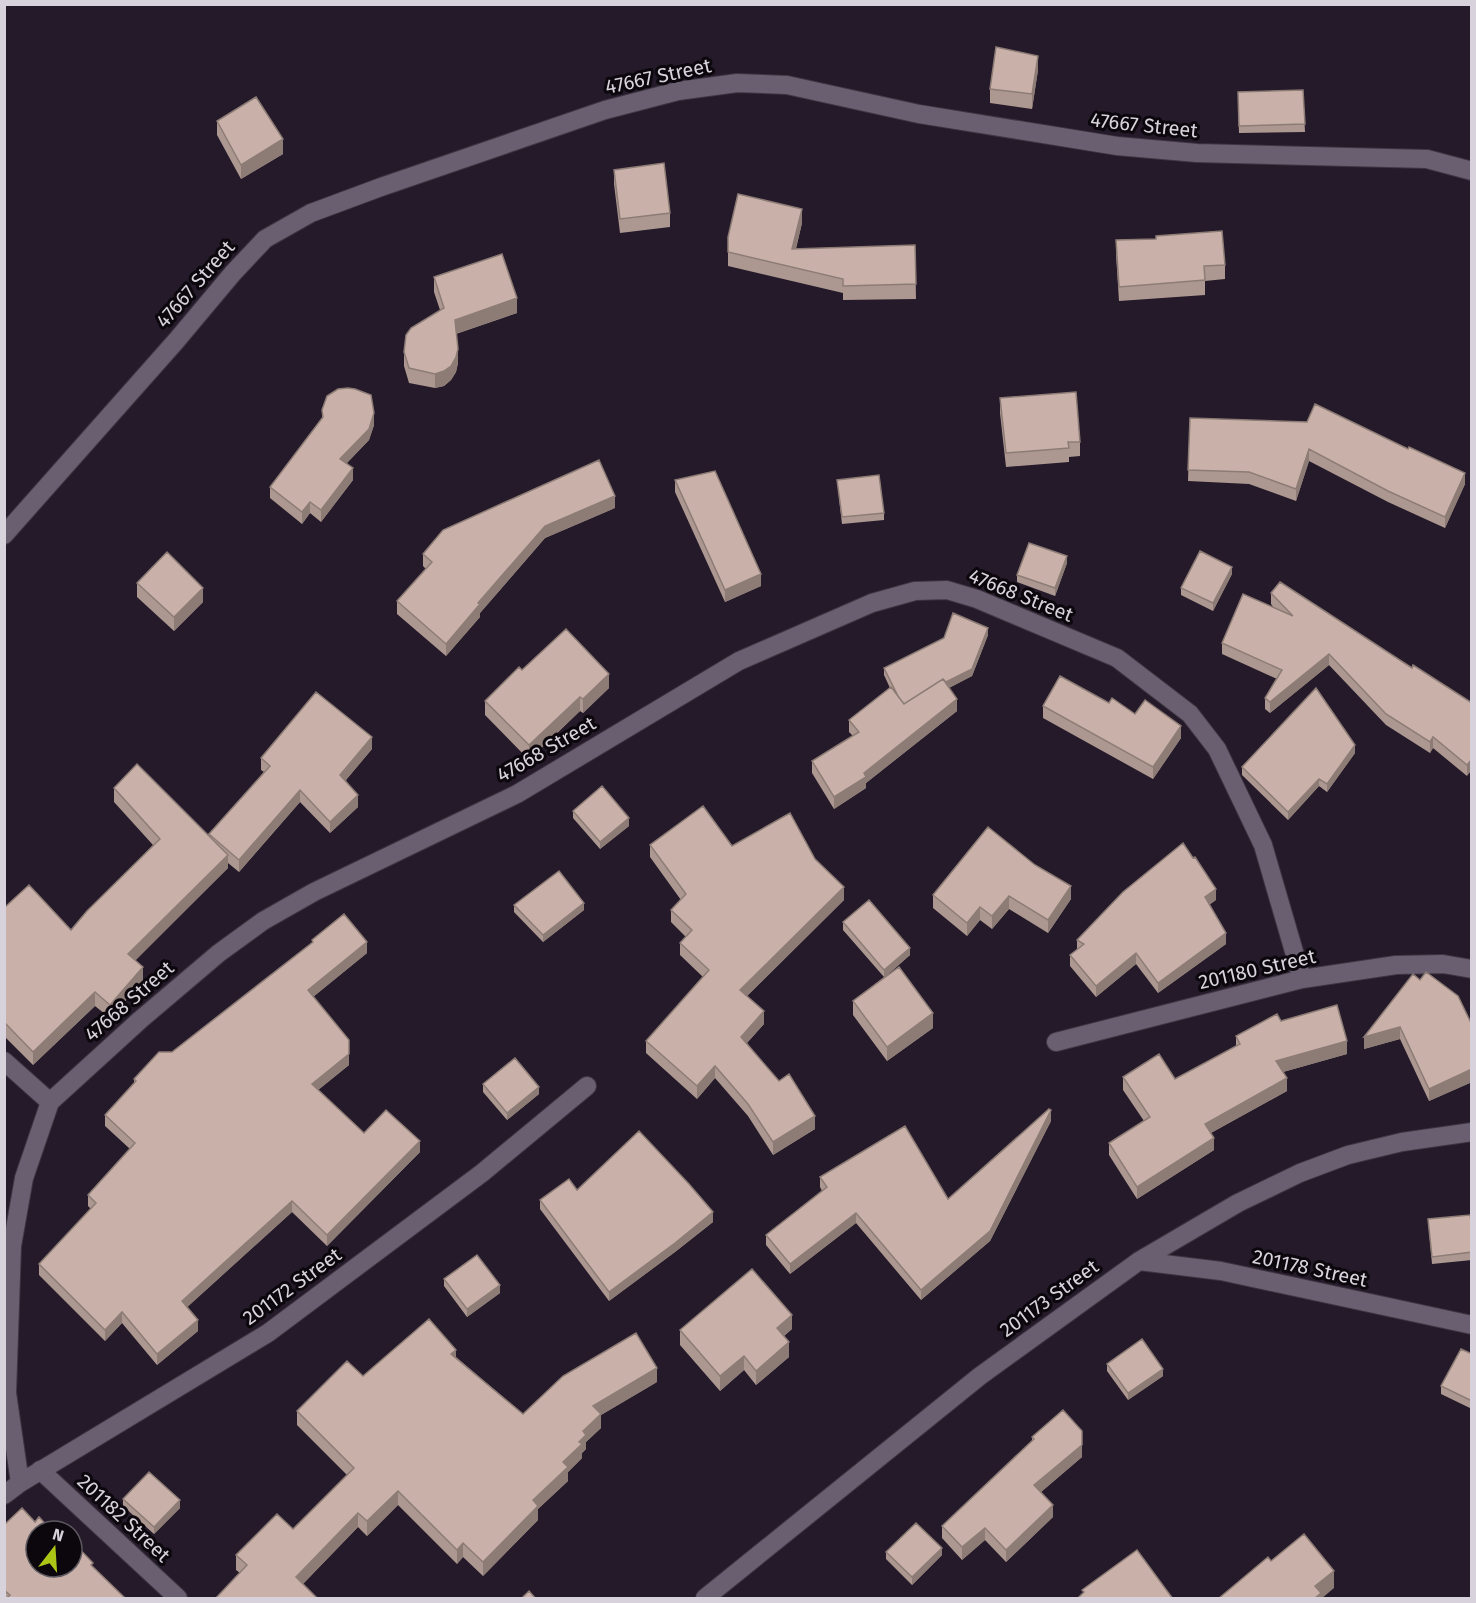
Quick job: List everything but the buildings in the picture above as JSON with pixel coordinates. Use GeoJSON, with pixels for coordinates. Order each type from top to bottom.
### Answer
{"type":"FeatureCollection","features":[{"type":"Feature","properties":{"kind":"street","name":"47667 Street"},"geometry":{"type":"LineString","coordinates":[[4,535],[265,239],[311,213],[381,187],[605,110],[667,94],[737,83],[787,85],[919,114],[1117,146],[1197,153],[1427,159],[1472,171]]}},
{"type":"Feature","properties":{"kind":"street","name":"47668 Street"},"geometry":{"type":"LineString","coordinates":[[20,1483],[7,1393],[12,1246],[24,1178],[50,1102],[140,1020],[219,953],[263,921],[314,892],[517,794],[739,661],[872,603],[915,591],[947,590],[977,598],[1117,658],[1190,714],[1217,749],[1263,845],[1302,979]]}},
{"type":"Feature","properties":{"kind":"street","name":"201180 Street"},"geometry":{"type":"LineString","coordinates":[[1056,1042],[1302,979],[1396,965],[1443,964],[1472,969]]}},
{"type":"Feature","properties":{"kind":"street"},"geometry":{"type":"LineString","coordinates":[[4,1061],[50,1102]]}},
{"type":"Feature","properties":{"kind":"street","name":"201172 Street"},"geometry":{"type":"LineString","coordinates":[[4,1495],[40,1470],[268,1333],[482,1173],[586,1086]]}},
{"type":"Feature","properties":{"kind":"street","name":"201173 Street"},"geometry":{"type":"LineString","coordinates":[[705,1599],[980,1376],[1139,1261],[1238,1203],[1310,1169],[1348,1155],[1381,1147],[1472,1132]]}},
{"type":"Feature","properties":{"kind":"street","name":"201178 Street"},"geometry":{"type":"LineString","coordinates":[[1139,1261],[1221,1271],[1472,1325]]}},
{"type":"Feature","properties":{"kind":"street","name":"201182 Street"},"geometry":{"type":"LineString","coordinates":[[40,1470],[178,1599]]}}]}
